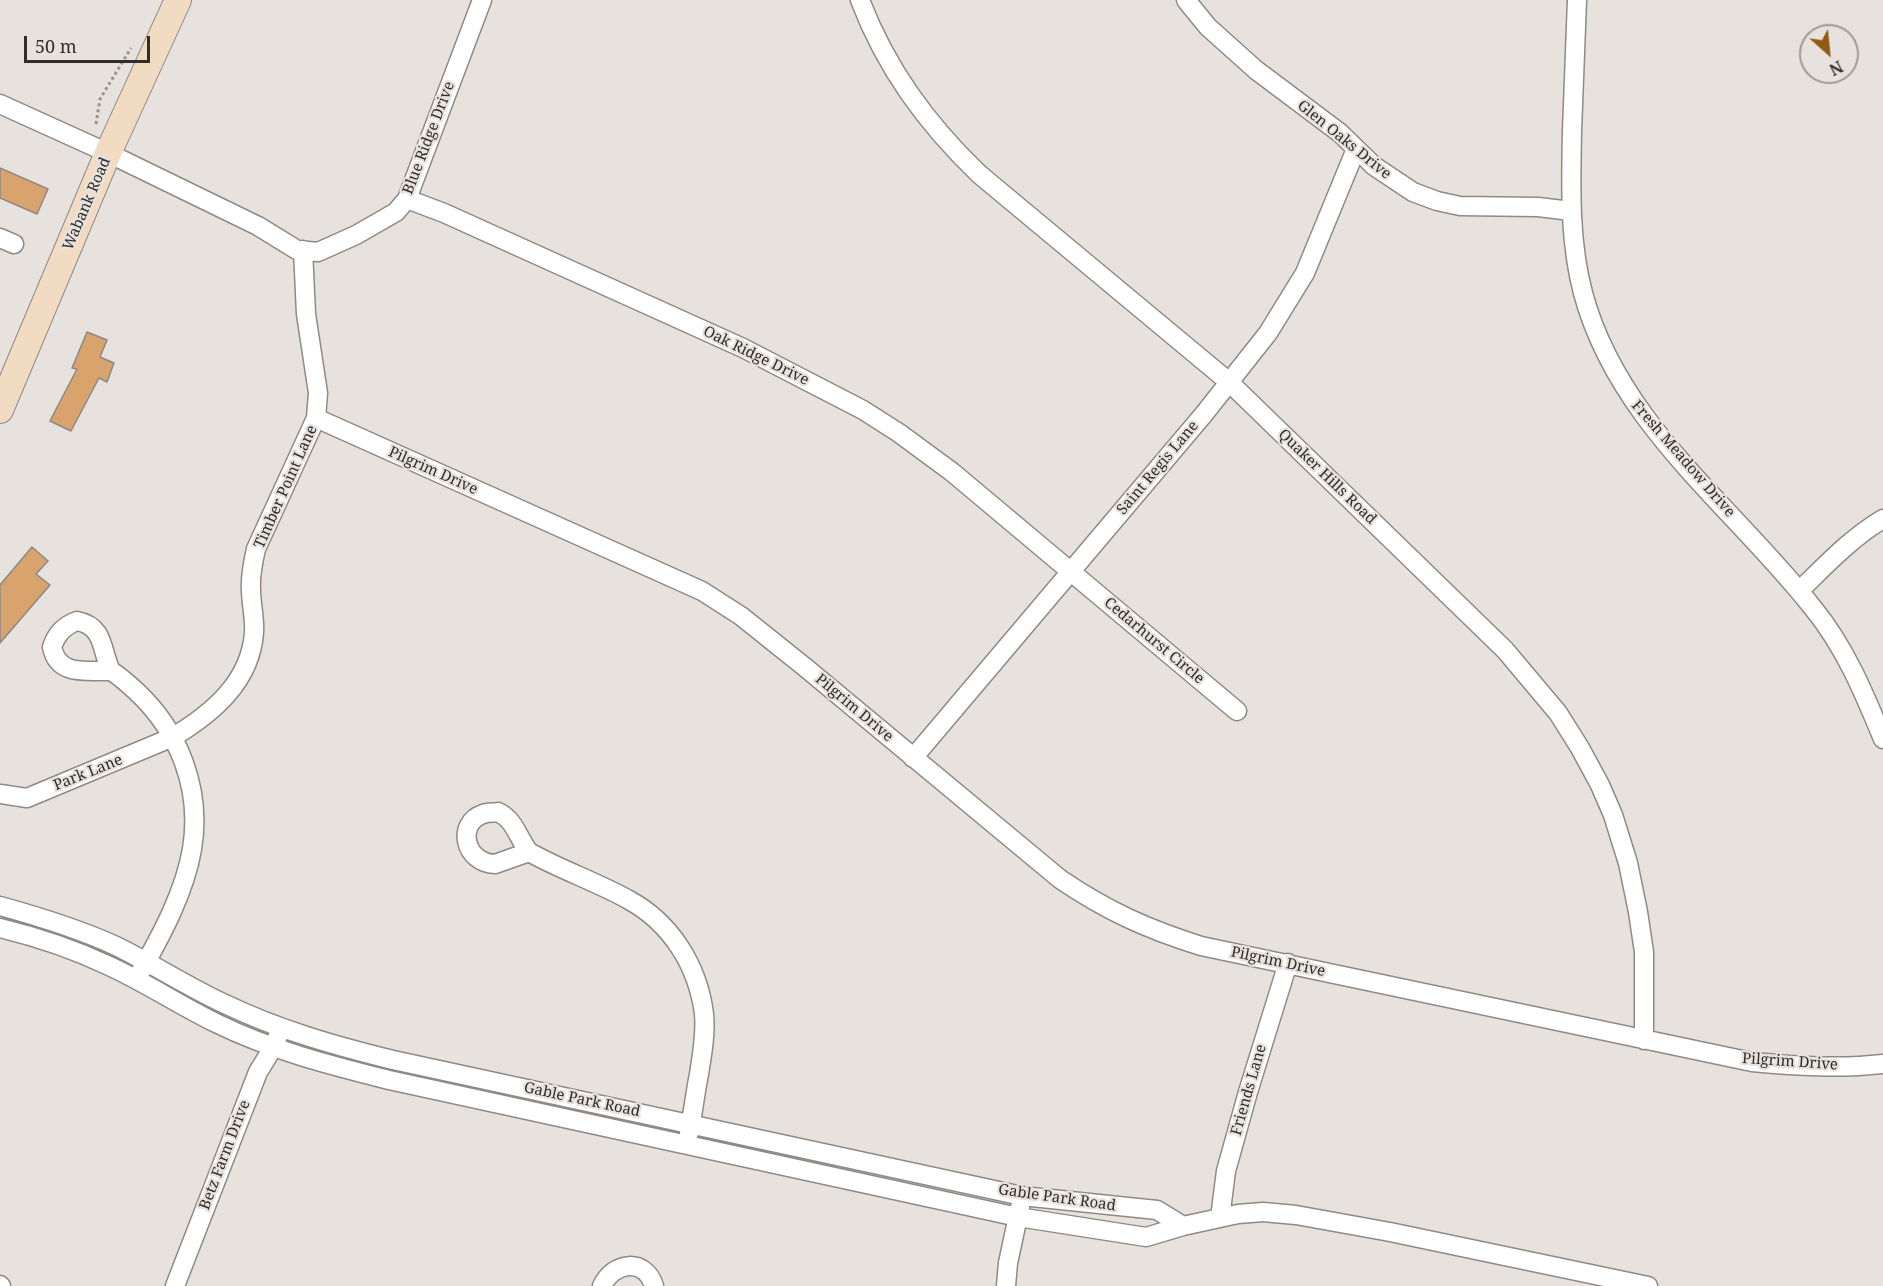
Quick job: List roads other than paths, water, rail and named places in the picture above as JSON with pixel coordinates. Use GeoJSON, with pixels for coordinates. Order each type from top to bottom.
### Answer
{"type":"FeatureCollection","features":[{"type":"Feature","properties":{"kind":"street","name":"Wabank Road"},"geometry":{"type":"LineString","coordinates":[[0,410],[108,153],[178,0]]}},
{"type":"Feature","properties":{"kind":"street","name":"Blue Ridge Drive"},"geometry":{"type":"LineString","coordinates":[[303,250],[318,252],[356,235],[396,212],[406,199],[482,0]]}},
{"type":"Feature","properties":{"kind":"street","name":"Quaker Hills Road"},"geometry":{"type":"LineString","coordinates":[[860,0],[887,61],[909,96],[953,149],[987,181],[1229,382],[1505,650],[1533,680],[1569,731],[1600,785],[1628,863],[1644,952],[1644,1040]]}},
{"type":"Feature","properties":{"kind":"street","name":"Glen Oaks Drive"},"geometry":{"type":"LineString","coordinates":[[1186,0],[1208,27],[1256,70],[1340,133],[1374,166],[1413,192],[1460,206],[1538,207],[1571,211]]}},
{"type":"Feature","properties":{"kind":"street","name":"Fresh Meadow Drive"},"geometry":{"type":"LineString","coordinates":[[1577,0],[1571,211],[1574,252],[1583,295],[1600,341],[1634,404],[1665,443],[1814,608],[1844,652],[1883,739]]}},
{"type":"Feature","properties":{"kind":"street"},"geometry":{"type":"LineString","coordinates":[[0,104],[108,153],[258,226],[297,250],[303,250],[306,314],[318,393],[316,418]]}},
{"type":"Feature","properties":{"kind":"street","name":"Saint Regis Lane"},"geometry":{"type":"LineString","coordinates":[[913,758],[1229,382],[1276,321],[1305,273],[1356,149]]}},
{"type":"Feature","properties":{"kind":"street","name":"Oak Ridge Drive"},"geometry":{"type":"LineString","coordinates":[[406,199],[444,213],[732,343],[787,369],[863,410],[952,472],[1071,571]]}},
{"type":"Feature","properties":{"kind":"street","name":"Timber Point Lane"},"geometry":{"type":"LineString","coordinates":[[173,737],[219,705],[231,692],[243,671],[252,650],[254,630],[250,587],[256,549],[316,418]]}},
{"type":"Feature","properties":{"kind":"street","name":"Pilgrim Drive"},"geometry":{"type":"LineString","coordinates":[[316,418],[702,591],[741,616],[1060,879],[1095,903],[1160,933],[1201,946],[1752,1062],[1839,1066],[1883,1064]]}},
{"type":"Feature","properties":{"kind":"street"},"geometry":{"type":"LineString","coordinates":[[1799,591],[1841,551],[1868,528],[1883,519]]}},
{"type":"Feature","properties":{"kind":"street","name":"Cedarhurst Circle"},"geometry":{"type":"LineString","coordinates":[[1071,571],[1237,711]]}},
{"type":"Feature","properties":{"kind":"street"},"geometry":{"type":"LineString","coordinates":[[111,671],[151,706],[173,737],[182,755],[191,788],[194,821],[192,849],[183,883],[137,980]]}},
{"type":"Feature","properties":{"kind":"street","name":"Park Lane"},"geometry":{"type":"LineString","coordinates":[[0,794],[27,798],[173,737]]}},
{"type":"Feature","properties":{"kind":"street"},"geometry":{"type":"LineString","coordinates":[[529,852],[628,900],[649,913],[670,932],[685,955],[696,983],[704,1014],[704,1040],[686,1143]]}},
{"type":"Feature","properties":{"kind":"street","name":"Gable Park Road"},"geometry":{"type":"LineString","coordinates":[[0,906],[85,933],[147,962],[226,1005],[327,1044],[1022,1196],[1157,1210],[1182,1226]]}},
{"type":"Feature","properties":{"kind":"street","name":"Gable Park Road"},"geometry":{"type":"LineString","coordinates":[[0,928],[77,952],[137,980],[217,1024],[321,1064],[1018,1217],[1146,1237],[1220,1218],[1263,1212],[1296,1215],[1390,1232],[1648,1286]]}},
{"type":"Feature","properties":{"kind":"street","name":"Friends Lane"},"geometry":{"type":"LineString","coordinates":[[1220,1218],[1226,1171],[1288,963]]}},
{"type":"Feature","properties":{"kind":"street","name":"Betz Farm Drive"},"geometry":{"type":"LineString","coordinates":[[175,1286],[258,1072],[273,1047],[281,1027]]}},
{"type":"Feature","properties":{"kind":"street"},"geometry":{"type":"LineString","coordinates":[[1006,1286],[1008,1263],[1022,1196]]}},
{"type":"Feature","properties":{"kind":"street"},"geometry":{"type":"LineString","coordinates":[[602,1286],[612,1271],[630,1266],[647,1273],[654,1286]]}}]}
